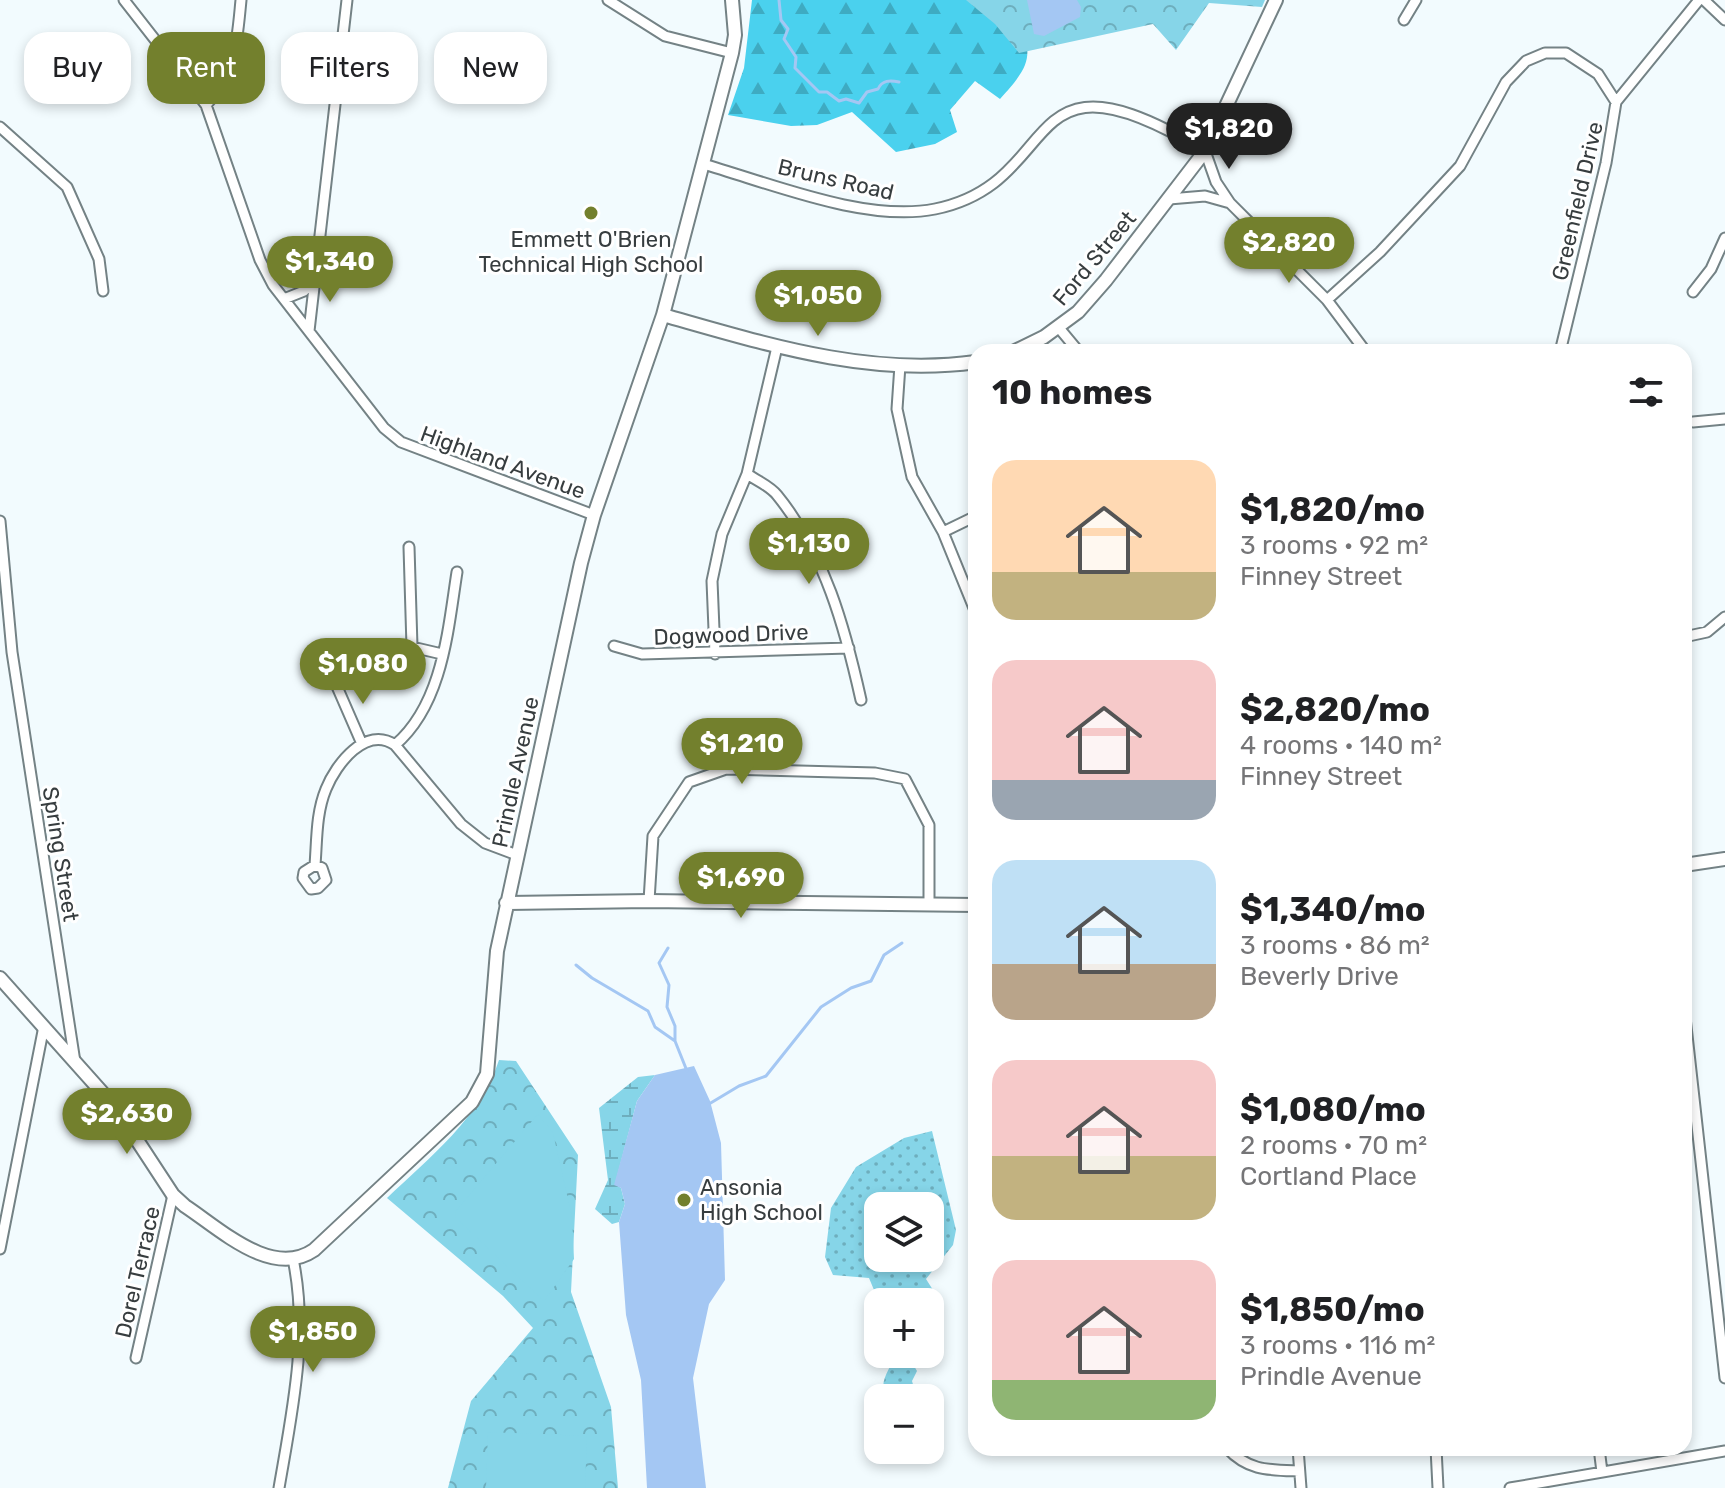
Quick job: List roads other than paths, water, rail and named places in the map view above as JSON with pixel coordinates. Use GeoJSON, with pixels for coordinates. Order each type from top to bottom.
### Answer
{"type":"FeatureCollection","features":[{"type":"Feature","properties":{"kind":"main road","name":"Prindle Avenue"},"geometry":{"type":"LineString","coordinates":[[293,1259],[306,1255],[332,1234],[463,1113],[482,1087],[490,1057],[497,951],[506,903],[594,515],[663,315],[732,53],[735,35],[732,0]]}},
{"type":"Feature","properties":{"kind":"main road","name":"Ford Street"},"geometry":{"type":"LineString","coordinates":[[1028,344],[1059,328],[1106,280],[1205,151],[1276,0]]}},
{"type":"Feature","properties":{"kind":"main road"},"geometry":{"type":"LineString","coordinates":[[663,315],[834,360],[900,365],[968,362]]}},
{"type":"Feature","properties":{"kind":"main road"},"geometry":{"type":"LineString","coordinates":[[1692,864],[1725,859]]}},
{"type":"Feature","properties":{"kind":"main road"},"geometry":{"type":"LineString","coordinates":[[506,903],[649,901],[968,905]]}},
{"type":"Feature","properties":{"kind":"main road"},"geometry":{"type":"LineString","coordinates":[[0,978],[127,1121],[173,1195],[258,1252],[281,1260],[293,1259]]}},
{"type":"Feature","properties":{"kind":"street","name":"Highland Avenue"},"geometry":{"type":"LineString","coordinates":[[124,0],[206,105],[260,260],[284,299],[384,428],[401,442],[594,515]]}},
{"type":"Feature","properties":{"kind":"street"},"geometry":{"type":"LineString","coordinates":[[206,105],[221,90],[235,60],[241,0]]}},
{"type":"Feature","properties":{"kind":"street"},"geometry":{"type":"LineString","coordinates":[[309,331],[347,0]]}},
{"type":"Feature","properties":{"kind":"street"},"geometry":{"type":"LineString","coordinates":[[608,0],[665,36],[732,53]]}},
{"type":"Feature","properties":{"kind":"street"},"geometry":{"type":"LineString","coordinates":[[1404,20],[1416,0]]}},
{"type":"Feature","properties":{"kind":"street"},"geometry":{"type":"LineString","coordinates":[[1616,102],[1701,0],[1725,20]]}},
{"type":"Feature","properties":{"kind":"street","name":"Greenfield Drive"},"geometry":{"type":"LineString","coordinates":[[1327,300],[1380,252],[1460,166],[1506,82],[1526,61],[1545,53],[1566,53],[1598,74],[1616,102],[1606,163],[1562,344]]}},
{"type":"Feature","properties":{"kind":"street","name":"Bruns Road"},"geometry":{"type":"LineString","coordinates":[[703,164],[854,205],[912,213],[958,202],[979,193],[1001,175],[1050,121],[1086,106],[1110,107],[1144,120],[1205,151]]}},
{"type":"Feature","properties":{"kind":"street"},"geometry":{"type":"LineString","coordinates":[[0,127],[67,187],[99,259],[103,291]]}},
{"type":"Feature","properties":{"kind":"street"},"geometry":{"type":"LineString","coordinates":[[1205,151],[1216,182],[1230,203],[1327,300],[1360,344]]}},
{"type":"Feature","properties":{"kind":"street"},"geometry":{"type":"LineString","coordinates":[[1169,199],[1205,196],[1230,203]]}},
{"type":"Feature","properties":{"kind":"street"},"geometry":{"type":"LineString","coordinates":[[1693,292],[1711,269],[1725,238]]}},
{"type":"Feature","properties":{"kind":"street"},"geometry":{"type":"LineString","coordinates":[[284,299],[304,291],[315,278]]}},
{"type":"Feature","properties":{"kind":"street"},"geometry":{"type":"LineString","coordinates":[[1059,328],[1072,344]]}},
{"type":"Feature","properties":{"kind":"street"},"geometry":{"type":"LineString","coordinates":[[715,654],[712,581],[722,534],[747,474],[777,347]]}},
{"type":"Feature","properties":{"kind":"street"},"geometry":{"type":"LineString","coordinates":[[900,365],[897,409],[912,477],[943,532],[968,593]]}},
{"type":"Feature","properties":{"kind":"street"},"geometry":{"type":"LineString","coordinates":[[1693,422],[1725,419]]}},
{"type":"Feature","properties":{"kind":"street"},"geometry":{"type":"LineString","coordinates":[[747,474],[776,493],[804,537],[841,613],[861,700]]}},
{"type":"Feature","properties":{"kind":"street"},"geometry":{"type":"LineString","coordinates":[[943,532],[968,520]]}},
{"type":"Feature","properties":{"kind":"street","name":"Spring Street"},"geometry":{"type":"LineString","coordinates":[[0,521],[12,652],[75,1062]]}},
{"type":"Feature","properties":{"kind":"street"},"geometry":{"type":"LineString","coordinates":[[409,547],[412,647],[442,654]]}},
{"type":"Feature","properties":{"kind":"street"},"geometry":{"type":"LineString","coordinates":[[395,745],[428,697],[439,673],[457,572]]}},
{"type":"Feature","properties":{"kind":"street"},"geometry":{"type":"LineString","coordinates":[[1692,635],[1707,632],[1725,617]]}},
{"type":"Feature","properties":{"kind":"street","name":"Dogwood Drive"},"geometry":{"type":"LineString","coordinates":[[614,646],[642,654],[849,648]]}},
{"type":"Feature","properties":{"kind":"street"},"geometry":{"type":"LineString","coordinates":[[335,682],[362,744]]}},
{"type":"Feature","properties":{"kind":"street"},"geometry":{"type":"LineString","coordinates":[[315,865],[325,790],[343,762],[362,744],[385,738],[395,745],[461,824],[485,843],[517,855]]}},
{"type":"Feature","properties":{"kind":"street"},"geometry":{"type":"LineString","coordinates":[[649,901],[653,836],[668,808],[689,782],[726,769],[875,773],[905,779],[929,825],[929,905]]}},
{"type":"Feature","properties":{"kind":"street"},"geometry":{"type":"LineString","coordinates":[[0,1249],[44,1026]]}},
{"type":"Feature","properties":{"kind":"street"},"geometry":{"type":"LineString","coordinates":[[1692,1080],[1725,1378]]}},
{"type":"Feature","properties":{"kind":"street","name":"Dorel Terrace"},"geometry":{"type":"LineString","coordinates":[[136,1358],[173,1195]]}},
{"type":"Feature","properties":{"kind":"street"},"geometry":{"type":"LineString","coordinates":[[279,1488],[301,1344],[301,1300],[293,1259]]}},
{"type":"Feature","properties":{"kind":"street"},"geometry":{"type":"LineString","coordinates":[[1510,1488],[1725,1451]]}},
{"type":"Feature","properties":{"kind":"street"},"geometry":{"type":"LineString","coordinates":[[1235,1456],[1243,1465],[1263,1470],[1299,1471]]}},
{"type":"Feature","properties":{"kind":"street"},"geometry":{"type":"LineString","coordinates":[[1298,1456],[1301,1488]]}},
{"type":"Feature","properties":{"kind":"street"},"geometry":{"type":"LineString","coordinates":[[1436,1456],[1438,1488]]}},
{"type":"Feature","properties":{"kind":"street"},"geometry":{"type":"LineString","coordinates":[[1600,1456],[1602,1472]]}},
{"type":"Feature","properties":{"kind":"waterway"},"geometry":{"type":"LineString","coordinates":[[779,0],[781,20],[788,29],[784,39],[796,57],[795,68],[819,92],[827,92],[839,101],[846,99],[859,103],[867,92],[878,89],[884,82],[899,82]]}},
{"type":"Feature","properties":{"kind":"waterway"},"geometry":{"type":"LineString","coordinates":[[709,1104],[739,1086],[766,1076],[821,1007],[851,988],[871,981],[884,955],[902,943]]}},
{"type":"Feature","properties":{"kind":"waterway"},"geometry":{"type":"LineString","coordinates":[[668,948],[659,963],[669,985],[667,1007],[675,1026],[675,1041],[687,1071]]}},
{"type":"Feature","properties":{"kind":"waterway"},"geometry":{"type":"LineString","coordinates":[[576,965],[648,1011],[655,1027],[675,1041]]}},
{"type":"Feature","properties":{"kind":"place","name":"Emmett O'Brien Technical High School"},"geometry":{"type":"Point","coordinates":[591,213]}},
{"type":"Feature","properties":{"kind":"place","name":"Ansonia High School"},"geometry":{"type":"Point","coordinates":[684,1200]}}]}
